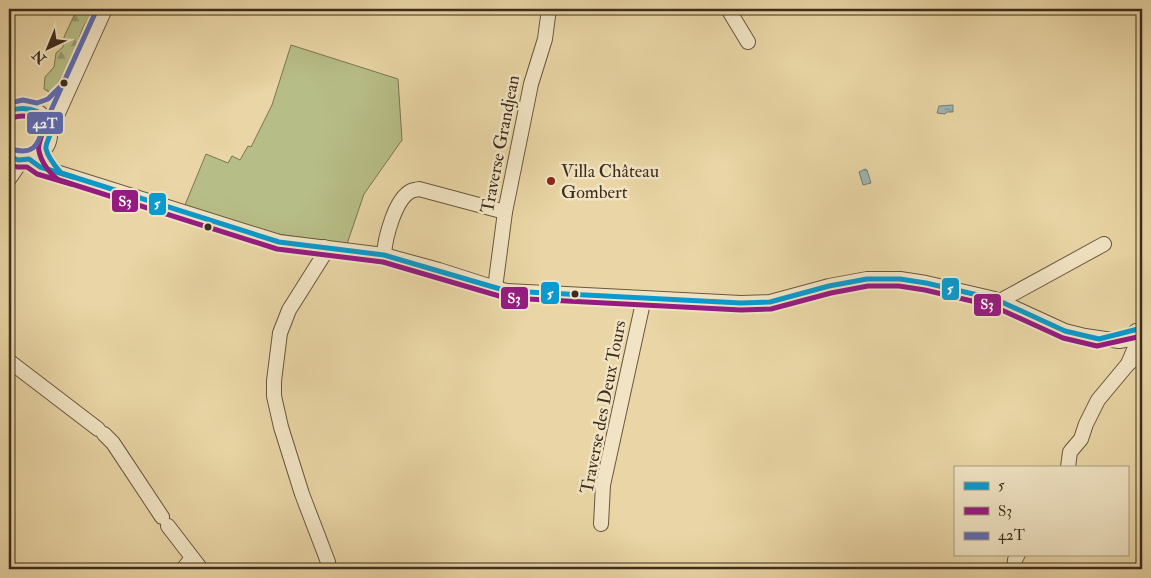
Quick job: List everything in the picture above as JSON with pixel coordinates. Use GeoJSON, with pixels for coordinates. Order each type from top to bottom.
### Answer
{"type":"FeatureCollection","features":[{"type":"Feature","properties":{"kind":"street"},"geometry":{"type":"LineString","coordinates":[[19,158],[38,155],[45,147],[50,131],[105,9]]}},
{"type":"Feature","properties":{"kind":"street","name":"Traverse Grandjean"},"geometry":{"type":"LineString","coordinates":[[495,288],[504,212],[530,84],[545,39],[549,9]]}},
{"type":"Feature","properties":{"kind":"street"},"geometry":{"type":"LineString","coordinates":[[728,9],[748,42]]}},
{"type":"Feature","properties":{"kind":"street"},"geometry":{"type":"LineString","coordinates":[[37,111],[52,105],[69,88]]}},
{"type":"Feature","properties":{"kind":"street"},"geometry":{"type":"LineString","coordinates":[[9,111],[15,108],[27,107],[37,111],[45,119],[50,131]]}},
{"type":"Feature","properties":{"kind":"street"},"geometry":{"type":"LineString","coordinates":[[45,147],[49,159],[60,173]]}},
{"type":"Feature","properties":{"kind":"street"},"geometry":{"type":"LineString","coordinates":[[19,158],[40,167],[278,242],[384,255],[440,270],[495,288],[521,292],[742,303],[770,302],[829,286],[867,279],[900,279],[926,283],[1000,301],[1065,331],[1120,341],[1139,333]]}},
{"type":"Feature","properties":{"kind":"street"},"geometry":{"type":"LineString","coordinates":[[9,180],[16,169],[19,158]]}},
{"type":"Feature","properties":{"kind":"street"},"geometry":{"type":"LineString","coordinates":[[384,255],[392,220],[401,201],[411,191],[419,189],[504,212]]}},
{"type":"Feature","properties":{"kind":"street"},"geometry":{"type":"LineString","coordinates":[[1000,301],[1104,244]]}},
{"type":"Feature","properties":{"kind":"street"},"geometry":{"type":"LineString","coordinates":[[324,248],[322,256],[289,310],[280,333],[274,396],[281,427],[302,494],[329,569]]}},
{"type":"Feature","properties":{"kind":"street","name":"Traverse des Deux Tours"},"geometry":{"type":"LineString","coordinates":[[601,524],[602,485],[644,298]]}},
{"type":"Feature","properties":{"kind":"street"},"geometry":{"type":"LineString","coordinates":[[1128,364],[1136,346],[1139,333]]}},
{"type":"Feature","properties":{"kind":"street"},"geometry":{"type":"LineString","coordinates":[[1068,466],[1070,452],[1081,439],[1098,400],[1128,364],[1142,353]]}},
{"type":"Feature","properties":{"kind":"street"},"geometry":{"type":"LineString","coordinates":[[9,361],[101,432],[123,457],[165,521],[201,569]]}},
{"type":"Feature","properties":{"kind":"street"},"geometry":{"type":"LineString","coordinates":[[1014,569],[1017,556]]}},
{"type":"Feature","properties":{"kind":"street"},"geometry":{"type":"LineString","coordinates":[[183,569],[192,558]]}},
{"type":"Feature","properties":{"kind":"green space"},"geometry":{"type":"Polygon","coordinates":[[[77,9],[89,9],[89,15],[79,38],[70,73],[56,96],[44,89],[45,77],[54,67],[56,53],[63,47],[64,37],[77,9]]]}},
{"type":"Feature","properties":{"kind":"green space"},"geometry":{"type":"Polygon","coordinates":[[[291,45],[398,79],[402,140],[364,194],[347,244],[277,234],[185,205],[206,154],[228,163],[232,156],[240,160],[248,146],[251,147],[272,105],[291,45]]]}},
{"type":"Feature","properties":{"kind":"water"},"geometry":{"type":"Polygon","coordinates":[[[953,105],[953,112],[937,113],[939,106],[953,105]]]}},
{"type":"Feature","properties":{"kind":"water"},"geometry":{"type":"Polygon","coordinates":[[[865,169],[871,183],[863,185],[859,172],[865,169]]]}},
{"type":"Feature","properties":{"kind":"transit line","name":"42T"},"geometry":{"type":"LineString","coordinates":[[11,149],[24,151],[36,145],[97,9]]}},
{"type":"Feature","properties":{"kind":"transit line","name":"42T"},"geometry":{"type":"LineString","coordinates":[[9,103],[23,100],[37,103],[48,99],[64,83]]}},
{"type":"Feature","properties":{"kind":"transit line","name":"5"},"geometry":{"type":"LineString","coordinates":[[9,111],[23,108],[37,111],[43,115],[50,126],[46,149],[50,159],[61,173],[279,242],[384,255],[507,291],[741,303],[770,302],[829,286],[867,279],[900,279],[995,299],[1065,331],[1099,339],[1142,328]]}},
{"type":"Feature","properties":{"kind":"transit line","name":"S3"},"geometry":{"type":"LineString","coordinates":[[12,118],[27,116],[39,122],[42,132],[39,146],[40,155],[46,167],[59,180],[277,249],[383,262],[506,298],[741,310],[771,309],[831,293],[868,286],[899,286],[993,306],[1063,338],[1097,346],[1142,336]]}},
{"type":"Feature","properties":{"kind":"transit line","name":"5"},"geometry":{"type":"LineString","coordinates":[[9,156],[18,160],[29,159],[40,167],[73,177]]}},
{"type":"Feature","properties":{"kind":"transit line","name":"S3"},"geometry":{"type":"LineString","coordinates":[[9,164],[17,167],[27,167],[37,174],[71,184]]}},
{"type":"Feature","properties":{"kind":"place","name":"Villa Château Gombert"},"geometry":{"type":"Point","coordinates":[551,181]}}]}
